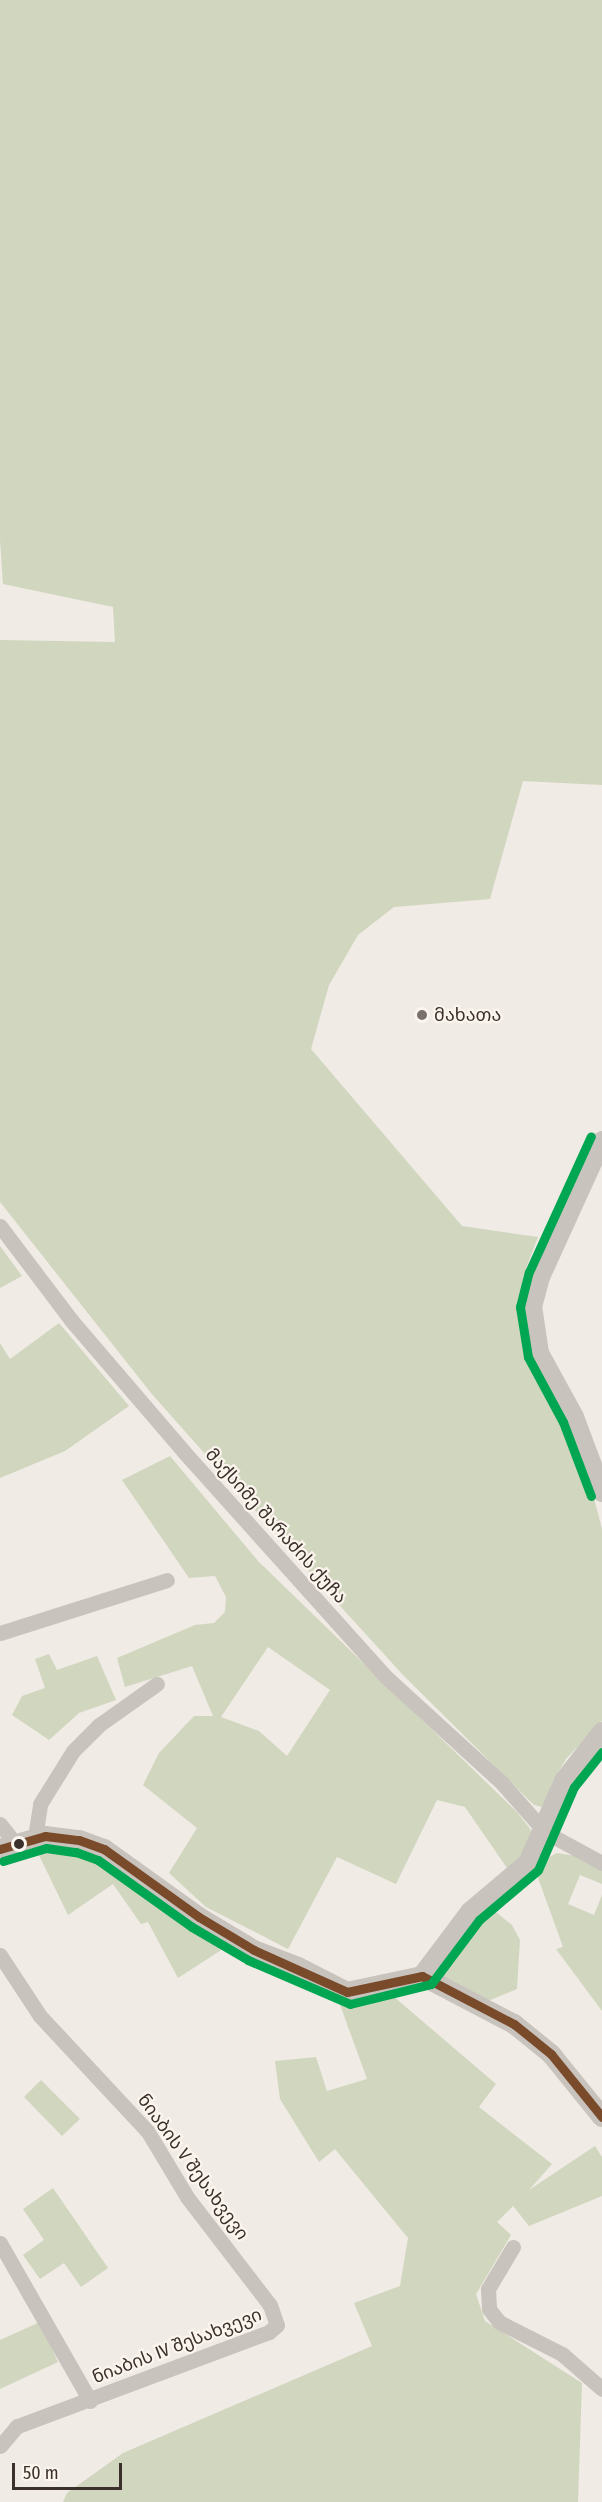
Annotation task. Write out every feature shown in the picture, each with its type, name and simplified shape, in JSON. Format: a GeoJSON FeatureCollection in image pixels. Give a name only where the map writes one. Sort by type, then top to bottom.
{"type":"FeatureCollection","features":[{"type":"Feature","properties":{"kind":"street"},"geometry":{"type":"LineString","coordinates":[[602,1141],[540,1277],[532,1306],[539,1353],[574,1417],[602,1492]]}},
{"type":"Feature","properties":{"kind":"street","name":"მაქსიმე შარაძის ქუჩა"},"geometry":{"type":"LineString","coordinates":[[0,1226],[71,1320],[153,1416],[378,1668],[502,1783],[545,1832]]}},
{"type":"Feature","properties":{"kind":"street"},"geometry":{"type":"LineString","coordinates":[[0,1633],[167,1580]]}},
{"type":"Feature","properties":{"kind":"street"},"geometry":{"type":"LineString","coordinates":[[36,1837],[40,1804],[74,1751],[99,1725],[157,1684]]}},
{"type":"Feature","properties":{"kind":"street"},"geometry":{"type":"LineString","coordinates":[[422,1976],[470,1912],[528,1863],[545,1832],[564,1781],[602,1732]]}},
{"type":"Feature","properties":{"kind":"street"},"geometry":{"type":"LineString","coordinates":[[0,1824],[7,1846],[36,1837],[79,1840],[104,1849],[208,1923],[254,1950],[298,1966],[335,1988],[347,1992],[422,1976],[514,2024],[551,2054],[602,2117]]}},
{"type":"Feature","properties":{"kind":"street"},"geometry":{"type":"LineString","coordinates":[[545,1832],[602,1863]]}},
{"type":"Feature","properties":{"kind":"street","name":"ნიაბის V შესახვევი"},"geometry":{"type":"LineString","coordinates":[[0,1954],[40,2016],[148,2132],[187,2197],[270,2305],[277,2325]]}},
{"type":"Feature","properties":{"kind":"street","name":"ნიაბის IV შესახვევი"},"geometry":{"type":"LineString","coordinates":[[0,2243],[90,2401],[269,2332],[277,2325]]}},
{"type":"Feature","properties":{"kind":"street"},"geometry":{"type":"LineString","coordinates":[[513,2247],[488,2289],[489,2309],[499,2322],[562,2354],[602,2390]]}},
{"type":"Feature","properties":{"kind":"street"},"geometry":{"type":"LineString","coordinates":[[0,2446],[17,2426],[90,2401]]}},
{"type":"Feature","properties":{"kind":"green space"},"geometry":{"type":"Polygon","coordinates":[[[0,0],[602,0],[602,785],[523,781],[490,899],[394,907],[358,935],[329,985],[311,1049],[462,1226],[538,1237],[523,1276],[521,1303],[528,1353],[582,1452],[602,1529],[602,1721],[566,1759],[552,1783],[546,1808],[534,1805],[403,1675],[331,1596],[151,1393],[0,1202],[0,640],[115,642],[113,607],[3,584],[0,540],[0,0]]]}},
{"type":"Feature","properties":{"kind":"green space"},"geometry":{"type":"Polygon","coordinates":[[[0,1246],[22,1276],[0,1288],[0,1246]]]}},
{"type":"Feature","properties":{"kind":"green space"},"geometry":{"type":"Polygon","coordinates":[[[59,1323],[129,1406],[65,1451],[0,1478],[0,1343],[10,1359],[59,1323]]]}},
{"type":"Feature","properties":{"kind":"green space"},"geometry":{"type":"Polygon","coordinates":[[[170,1456],[258,1561],[517,1812],[531,1830],[524,1860],[507,1868],[465,1807],[437,1800],[396,1884],[337,1857],[288,1949],[206,1907],[169,1873],[197,1828],[143,1785],[159,1753],[194,1716],[213,1716],[192,1666],[125,1687],[117,1658],[195,1625],[214,1623],[225,1612],[226,1597],[215,1576],[189,1578],[122,1480],[170,1456]],[[268,1647],[221,1717],[259,1731],[287,1756],[330,1690],[268,1647]]]}},
{"type":"Feature","properties":{"kind":"green space"},"geometry":{"type":"Polygon","coordinates":[[[49,1654],[57,1670],[97,1656],[116,1700],[79,1713],[49,1740],[12,1715],[22,1696],[45,1688],[35,1659],[49,1654]]]}},
{"type":"Feature","properties":{"kind":"green space"},"geometry":{"type":"Polygon","coordinates":[[[55,1845],[109,1861],[229,1945],[178,1978],[148,1922],[141,1924],[113,1884],[68,1915],[35,1847],[55,1845]]]}},
{"type":"Feature","properties":{"kind":"green space"},"geometry":{"type":"Polygon","coordinates":[[[557,1853],[582,1857],[602,1869],[602,1884],[580,1875],[568,1904],[594,1915],[602,1895],[602,2011],[556,1949],[563,1947],[537,1875],[549,1857],[557,1853]]]}},
{"type":"Feature","properties":{"kind":"green space"},"geometry":{"type":"Polygon","coordinates":[[[491,1908],[512,1925],[520,1940],[517,1989],[483,2003],[436,1973],[476,1917],[491,1908]]]}},
{"type":"Feature","properties":{"kind":"green space"},"geometry":{"type":"Polygon","coordinates":[[[386,1990],[496,2084],[479,2107],[552,2164],[529,2190],[595,2146],[602,2157],[602,2196],[529,2226],[513,2206],[497,2222],[511,2235],[476,2294],[485,2321],[582,2383],[578,2502],[63,2502],[67,2493],[123,2453],[372,2346],[354,2303],[400,2286],[408,2238],[335,2149],[319,2162],[280,2099],[275,2061],[316,2057],[327,2091],[367,2079],[339,2002],[386,1990]]]}},
{"type":"Feature","properties":{"kind":"green space"},"geometry":{"type":"Polygon","coordinates":[[[41,2080],[80,2119],[62,2136],[24,2097],[41,2080]]]}},
{"type":"Feature","properties":{"kind":"green space"},"geometry":{"type":"Polygon","coordinates":[[[53,2188],[108,2268],[81,2287],[64,2263],[40,2279],[23,2255],[44,2240],[23,2209],[53,2188]]]}},
{"type":"Feature","properties":{"kind":"green space"},"geometry":{"type":"Polygon","coordinates":[[[40,2322],[58,2362],[0,2389],[0,2340],[40,2322]]]}},
{"type":"Feature","properties":{"kind":"transit line"},"geometry":{"type":"LineString","coordinates":[[591,1136],[529,1272],[520,1307],[528,1357],[563,1422],[591,1496]]}},
{"type":"Feature","properties":{"kind":"transit line"},"geometry":{"type":"LineString","coordinates":[[3,1861],[46,1848],[76,1852],[98,1860],[192,1927],[248,1960],[350,2004],[431,1984],[479,1920],[538,1870],[574,1787],[602,1752]]}},
{"type":"Feature","properties":{"kind":"transit line"},"geometry":{"type":"LineString","coordinates":[[0,1849],[45,1836],[79,1840],[104,1849],[199,1917],[254,1950],[347,1992],[422,1976],[514,2024],[551,2054],[602,2117]]}},
{"type":"Feature","properties":{"kind":"place","name":"მახათა"},"geometry":{"type":"Point","coordinates":[422,1015]}}]}
